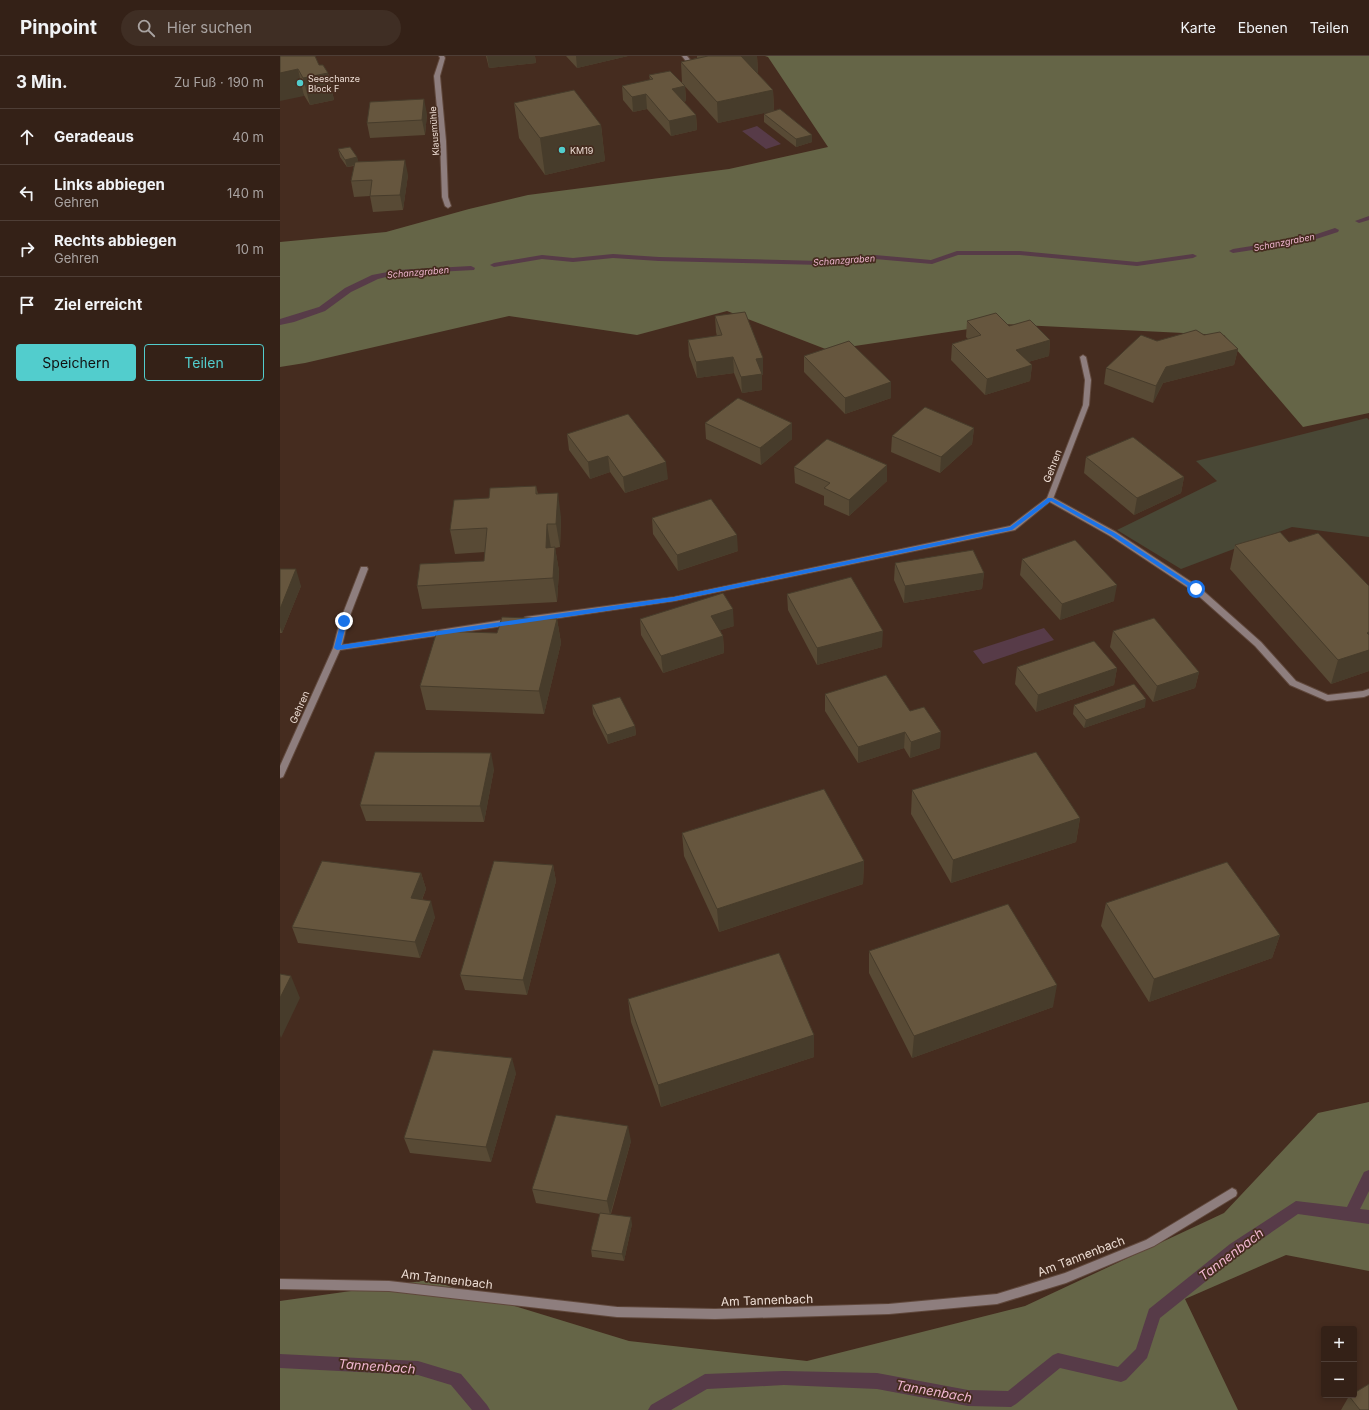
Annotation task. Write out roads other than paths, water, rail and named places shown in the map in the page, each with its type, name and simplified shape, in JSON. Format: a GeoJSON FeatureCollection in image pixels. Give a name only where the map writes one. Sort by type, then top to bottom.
{"type":"FeatureCollection","features":[{"type":"Feature","properties":{"kind":"street","name":"Klausmühle"},"geometry":{"type":"LineString","coordinates":[[441,56],[443,58],[437,76],[444,141],[445,197],[448,206]]}},
{"type":"Feature","properties":{"kind":"street"},"geometry":{"type":"LineString","coordinates":[[684,56],[697,71]]}},
{"type":"Feature","properties":{"kind":"street","name":"Gehren"},"geometry":{"type":"LineString","coordinates":[[337,648],[674,599],[1012,528],[1050,499],[1086,405],[1088,380],[1083,357]]}},
{"type":"Feature","properties":{"kind":"street"},"geometry":{"type":"LineString","coordinates":[[1050,499],[1113,534],[1196,589],[1258,644],[1293,683],[1327,698],[1364,694],[1369,692]]}},
{"type":"Feature","properties":{"kind":"street","name":"Gehren"},"geometry":{"type":"LineString","coordinates":[[280,775],[337,648],[344,621],[364,570]]}},
{"type":"Feature","properties":{"kind":"street","name":"Am Tannenbach"},"geometry":{"type":"LineString","coordinates":[[280,1284],[389,1286],[617,1312],[716,1314],[889,1309],[997,1299],[1066,1278],[1150,1243],[1232,1193]]}},
{"type":"Feature","properties":{"kind":"waterway","name":"Schanzgraben"},"geometry":{"type":"LineString","coordinates":[[1359,221],[1369,218]]}},
{"type":"Feature","properties":{"kind":"waterway","name":"Schanzgraben"},"geometry":{"type":"LineString","coordinates":[[1233,251],[1310,239],[1335,230]]}},
{"type":"Feature","properties":{"kind":"waterway","name":"Schanzgraben"},"geometry":{"type":"LineString","coordinates":[[494,265],[542,257],[573,260],[613,256],[659,259],[822,263],[875,257],[932,262],[957,253],[1020,253],[1137,264],[1193,256]]}},
{"type":"Feature","properties":{"kind":"waterway","name":"Schanzgraben"},"geometry":{"type":"LineString","coordinates":[[280,322],[291,320],[322,309],[348,290],[375,277],[398,272],[471,268]]}},
{"type":"Feature","properties":{"kind":"waterway"},"geometry":{"type":"LineString","coordinates":[[1351,1214],[1369,1176]]}},
{"type":"Feature","properties":{"kind":"waterway","name":"Tannenbach"},"geometry":{"type":"LineString","coordinates":[[656,1410],[705,1382],[784,1378],[877,1381],[968,1398],[1011,1399],[1058,1360],[1121,1375],[1142,1353],[1154,1314],[1235,1249],[1296,1207],[1369,1217]]}},
{"type":"Feature","properties":{"kind":"waterway","name":"Tannenbach"},"geometry":{"type":"LineString","coordinates":[[280,1361],[418,1368],[456,1379],[482,1410]]}},
{"type":"Feature","properties":{"kind":"place","name":"Seeschanze Block F"},"geometry":{"type":"Point","coordinates":[300,83]}},
{"type":"Feature","properties":{"kind":"place","name":"KM19"},"geometry":{"type":"Point","coordinates":[562,150]}}]}
